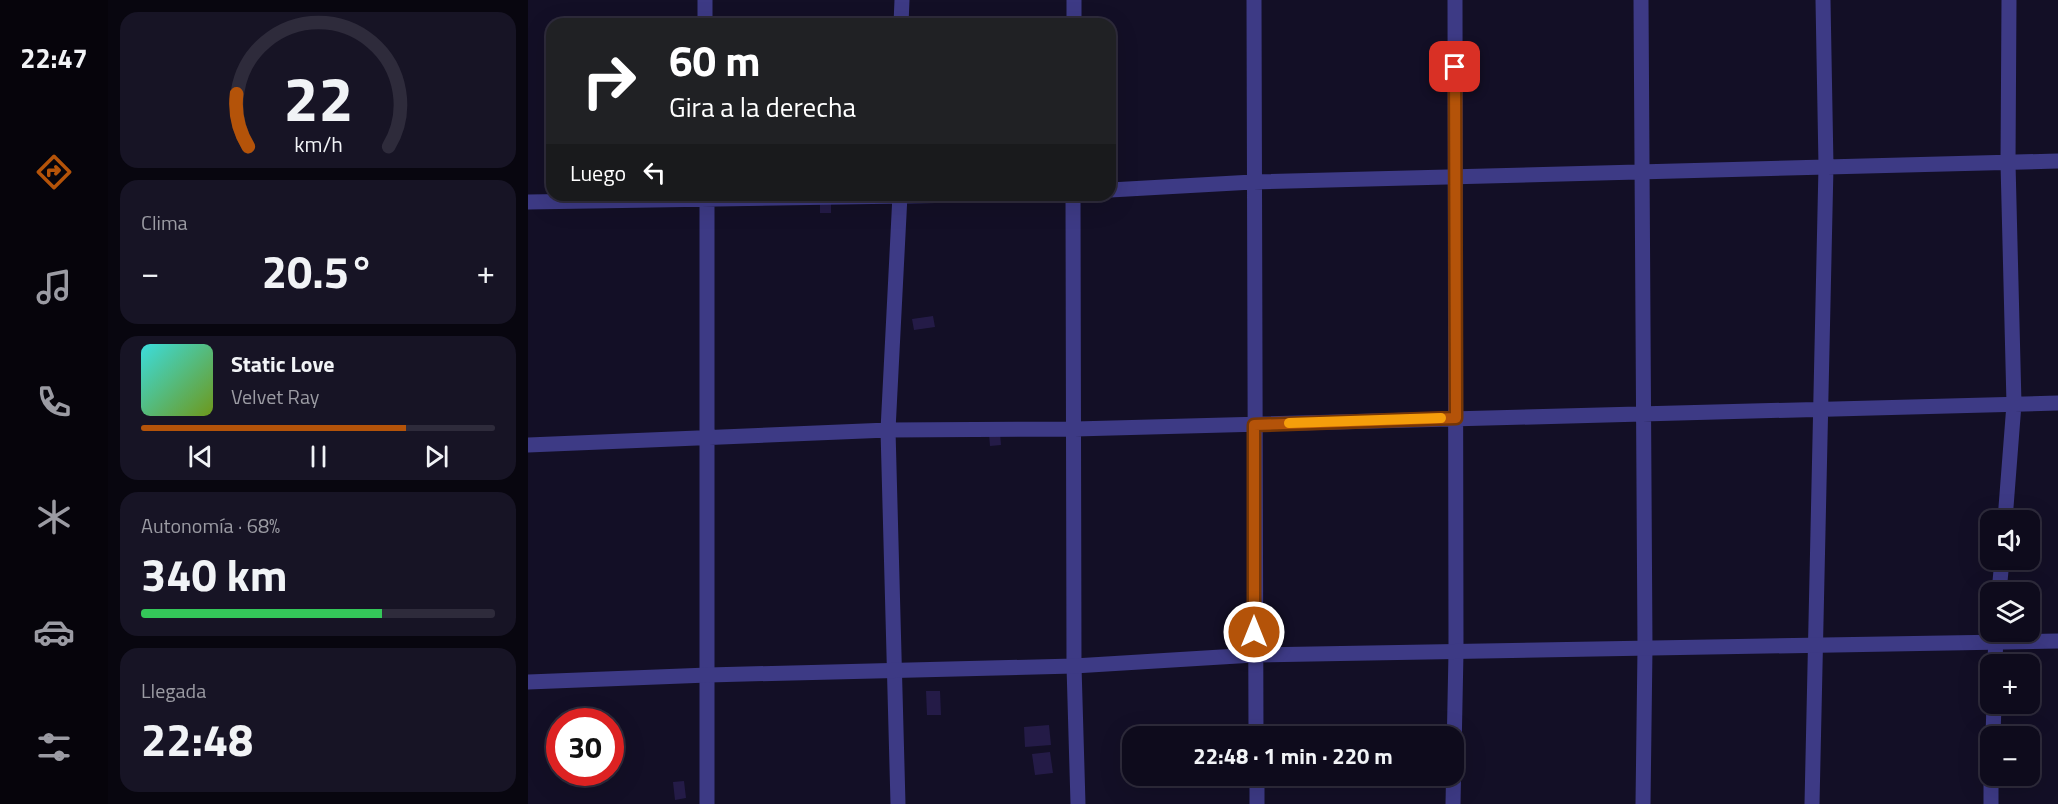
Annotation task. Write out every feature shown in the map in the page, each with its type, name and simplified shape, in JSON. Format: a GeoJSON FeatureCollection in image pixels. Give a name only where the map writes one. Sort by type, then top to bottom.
{"type":"FeatureCollection","features":[{"type":"Feature","properties":{"kind":"street"},"geometry":{"type":"LineString","coordinates":[[705,0],[705,18]]}},
{"type":"Feature","properties":{"kind":"street"},"geometry":{"type":"LineString","coordinates":[[902,0],[902,18]]}},
{"type":"Feature","properties":{"kind":"street"},"geometry":{"type":"LineString","coordinates":[[1074,0],[1074,18]]}},
{"type":"Feature","properties":{"kind":"street"},"geometry":{"type":"LineString","coordinates":[[1254,0],[1256,726]]}},
{"type":"Feature","properties":{"kind":"street"},"geometry":{"type":"LineString","coordinates":[[1453,804],[1456,652],[1455,0]]}},
{"type":"Feature","properties":{"kind":"street"},"geometry":{"type":"LineString","coordinates":[[1641,0],[1645,648],[1643,804]]}},
{"type":"Feature","properties":{"kind":"street"},"geometry":{"type":"LineString","coordinates":[[1812,804],[1826,166],[1823,0]]}},
{"type":"Feature","properties":{"kind":"street"},"geometry":{"type":"LineString","coordinates":[[2006,510],[2014,404],[2008,163],[2009,0]]}},
{"type":"Feature","properties":{"kind":"street"},"geometry":{"type":"LineString","coordinates":[[1116,190],[1253,182],[2058,161]]}},
{"type":"Feature","properties":{"kind":"street"},"geometry":{"type":"LineString","coordinates":[[528,202],[564,201]]}},
{"type":"Feature","properties":{"kind":"street"},"geometry":{"type":"LineString","coordinates":[[707,201],[707,804]]}},
{"type":"Feature","properties":{"kind":"street"},"geometry":{"type":"LineString","coordinates":[[898,804],[888,430],[900,201]]}},
{"type":"Feature","properties":{"kind":"street"},"geometry":{"type":"LineString","coordinates":[[1073,201],[1074,666],[1078,804]]}},
{"type":"Feature","properties":{"kind":"street"},"geometry":{"type":"LineString","coordinates":[[528,445],[888,430],[1254,425],[2058,403]]}},
{"type":"Feature","properties":{"kind":"street"},"geometry":{"type":"LineString","coordinates":[[528,682],[1074,666],[1254,655],[1816,645],[1980,638]]}},
{"type":"Feature","properties":{"kind":"street"},"geometry":{"type":"LineString","coordinates":[[2040,640],[2058,641]]}},
{"type":"Feature","properties":{"kind":"street"},"geometry":{"type":"LineString","coordinates":[[1257,786],[1257,804]]}},
{"type":"Feature","properties":{"kind":"street"},"geometry":{"type":"LineString","coordinates":[[1991,786],[1991,804]]}},
{"type":"Feature","properties":{"kind":"building"},"geometry":{"type":"Polygon","coordinates":[[[820,203],[831,203],[831,213],[820,213],[820,203]]]}},
{"type":"Feature","properties":{"kind":"building"},"geometry":{"type":"Polygon","coordinates":[[[933,316],[935,327],[914,330],[912,319],[933,316]]]}},
{"type":"Feature","properties":{"kind":"building"},"geometry":{"type":"Polygon","coordinates":[[[1000,433],[1001,445],[990,446],[989,434],[1000,433]]]}},
{"type":"Feature","properties":{"kind":"building"},"geometry":{"type":"Polygon","coordinates":[[[926,691],[940,691],[941,715],[927,715],[926,691]]]}},
{"type":"Feature","properties":{"kind":"building"},"geometry":{"type":"Polygon","coordinates":[[[1049,725],[1051,745],[1025,747],[1024,727],[1049,725]]]}},
{"type":"Feature","properties":{"kind":"building"},"geometry":{"type":"Polygon","coordinates":[[[1050,752],[1053,773],[1035,775],[1032,754],[1050,752]]]}},
{"type":"Feature","properties":{"kind":"building"},"geometry":{"type":"Polygon","coordinates":[[[684,781],[686,798],[675,800],[673,782],[684,781]]]}},
{"type":"Feature","properties":{"kind":"slow traffic"},"geometry":{"type":"LineString","coordinates":[[1289,423],[1441,418]]}},
{"type":"Feature","properties":{"kind":"route"},"geometry":{"type":"LineString","coordinates":[[1254,632],[1254,425],[1456,418],[1455,67]]}}]}
